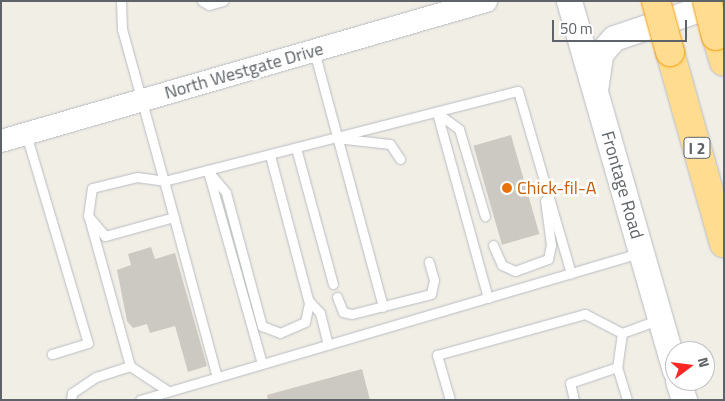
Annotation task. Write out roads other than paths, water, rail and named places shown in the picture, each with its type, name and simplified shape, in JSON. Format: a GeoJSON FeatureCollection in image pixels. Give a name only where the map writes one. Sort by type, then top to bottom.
{"type":"FeatureCollection","features":[{"type":"Feature","properties":{"kind":"highway","name":"I 2"},"geometry":{"type":"LineString","coordinates":[[656,1],[724,244]]}},
{"type":"Feature","properties":{"kind":"highway"},"geometry":{"type":"LineString","coordinates":[[707,1],[724,62]]}},
{"type":"Feature","properties":{"kind":"main road","name":"Frontage Road"},"geometry":{"type":"LineString","coordinates":[[569,1],[666,341]]}},
{"type":"Feature","properties":{"kind":"main road"},"geometry":{"type":"LineString","coordinates":[[597,96],[595,76],[600,54],[614,38],[724,1]]}},
{"type":"Feature","properties":{"kind":"street","name":"North Westgate Drive"},"geometry":{"type":"LineString","coordinates":[[1,141],[486,1]]}},
{"type":"Feature","properties":{"kind":"lane"},"geometry":{"type":"LineString","coordinates":[[121,1],[122,29],[217,377]]}},
{"type":"Feature","properties":{"kind":"lane"},"geometry":{"type":"LineString","coordinates":[[202,1],[209,5],[223,1]]}},
{"type":"Feature","properties":{"kind":"lane"},"geometry":{"type":"LineString","coordinates":[[314,51],[383,307]]}},
{"type":"Feature","properties":{"kind":"lane"},"geometry":{"type":"LineString","coordinates":[[168,392],[130,366],[88,216],[92,188],[138,177],[164,180],[437,113],[518,90],[571,273]]}},
{"type":"Feature","properties":{"kind":"lane"},"geometry":{"type":"LineString","coordinates":[[437,113],[459,129],[485,216]]}},
{"type":"Feature","properties":{"kind":"lane"},"geometry":{"type":"LineString","coordinates":[[437,113],[488,298]]}},
{"type":"Feature","properties":{"kind":"lane"},"geometry":{"type":"LineString","coordinates":[[26,134],[88,343],[52,354]]}},
{"type":"Feature","properties":{"kind":"lane"},"geometry":{"type":"LineString","coordinates":[[338,138],[390,144],[400,159]]}},
{"type":"Feature","properties":{"kind":"lane"},"geometry":{"type":"LineString","coordinates":[[296,148],[333,284]]}},
{"type":"Feature","properties":{"kind":"lane"},"geometry":{"type":"LineString","coordinates":[[207,170],[226,193],[262,326],[280,333],[305,322],[309,302],[270,155]]}},
{"type":"Feature","properties":{"kind":"lane"},"geometry":{"type":"LineString","coordinates":[[207,170],[262,364]]}},
{"type":"Feature","properties":{"kind":"lane"},"geometry":{"type":"LineString","coordinates":[[493,245],[502,265],[515,271],[548,260],[551,245],[542,175]]}},
{"type":"Feature","properties":{"kind":"lane"},"geometry":{"type":"LineString","coordinates":[[88,216],[105,236],[174,217]]}},
{"type":"Feature","properties":{"kind":"lane"},"geometry":{"type":"LineString","coordinates":[[140,400],[641,252]]}},
{"type":"Feature","properties":{"kind":"lane"},"geometry":{"type":"LineString","coordinates":[[336,296],[342,312],[352,314],[431,294],[434,280],[429,262]]}},
{"type":"Feature","properties":{"kind":"lane"},"geometry":{"type":"LineString","coordinates":[[309,302],[320,313],[328,344]]}},
{"type":"Feature","properties":{"kind":"lane"},"geometry":{"type":"LineString","coordinates":[[450,400],[437,355],[585,314],[622,333],[660,319]]}},
{"type":"Feature","properties":{"kind":"lane"},"geometry":{"type":"LineString","coordinates":[[622,333],[617,367],[627,400]]}},
{"type":"Feature","properties":{"kind":"lane"},"geometry":{"type":"LineString","coordinates":[[70,400],[72,392],[96,377],[130,366]]}},
{"type":"Feature","properties":{"kind":"lane"},"geometry":{"type":"LineString","coordinates":[[574,400],[570,383],[617,367]]}},
{"type":"Feature","properties":{"kind":"place","name":"Chick-fil-A"},"geometry":{"type":"Point","coordinates":[507,188]}}]}
